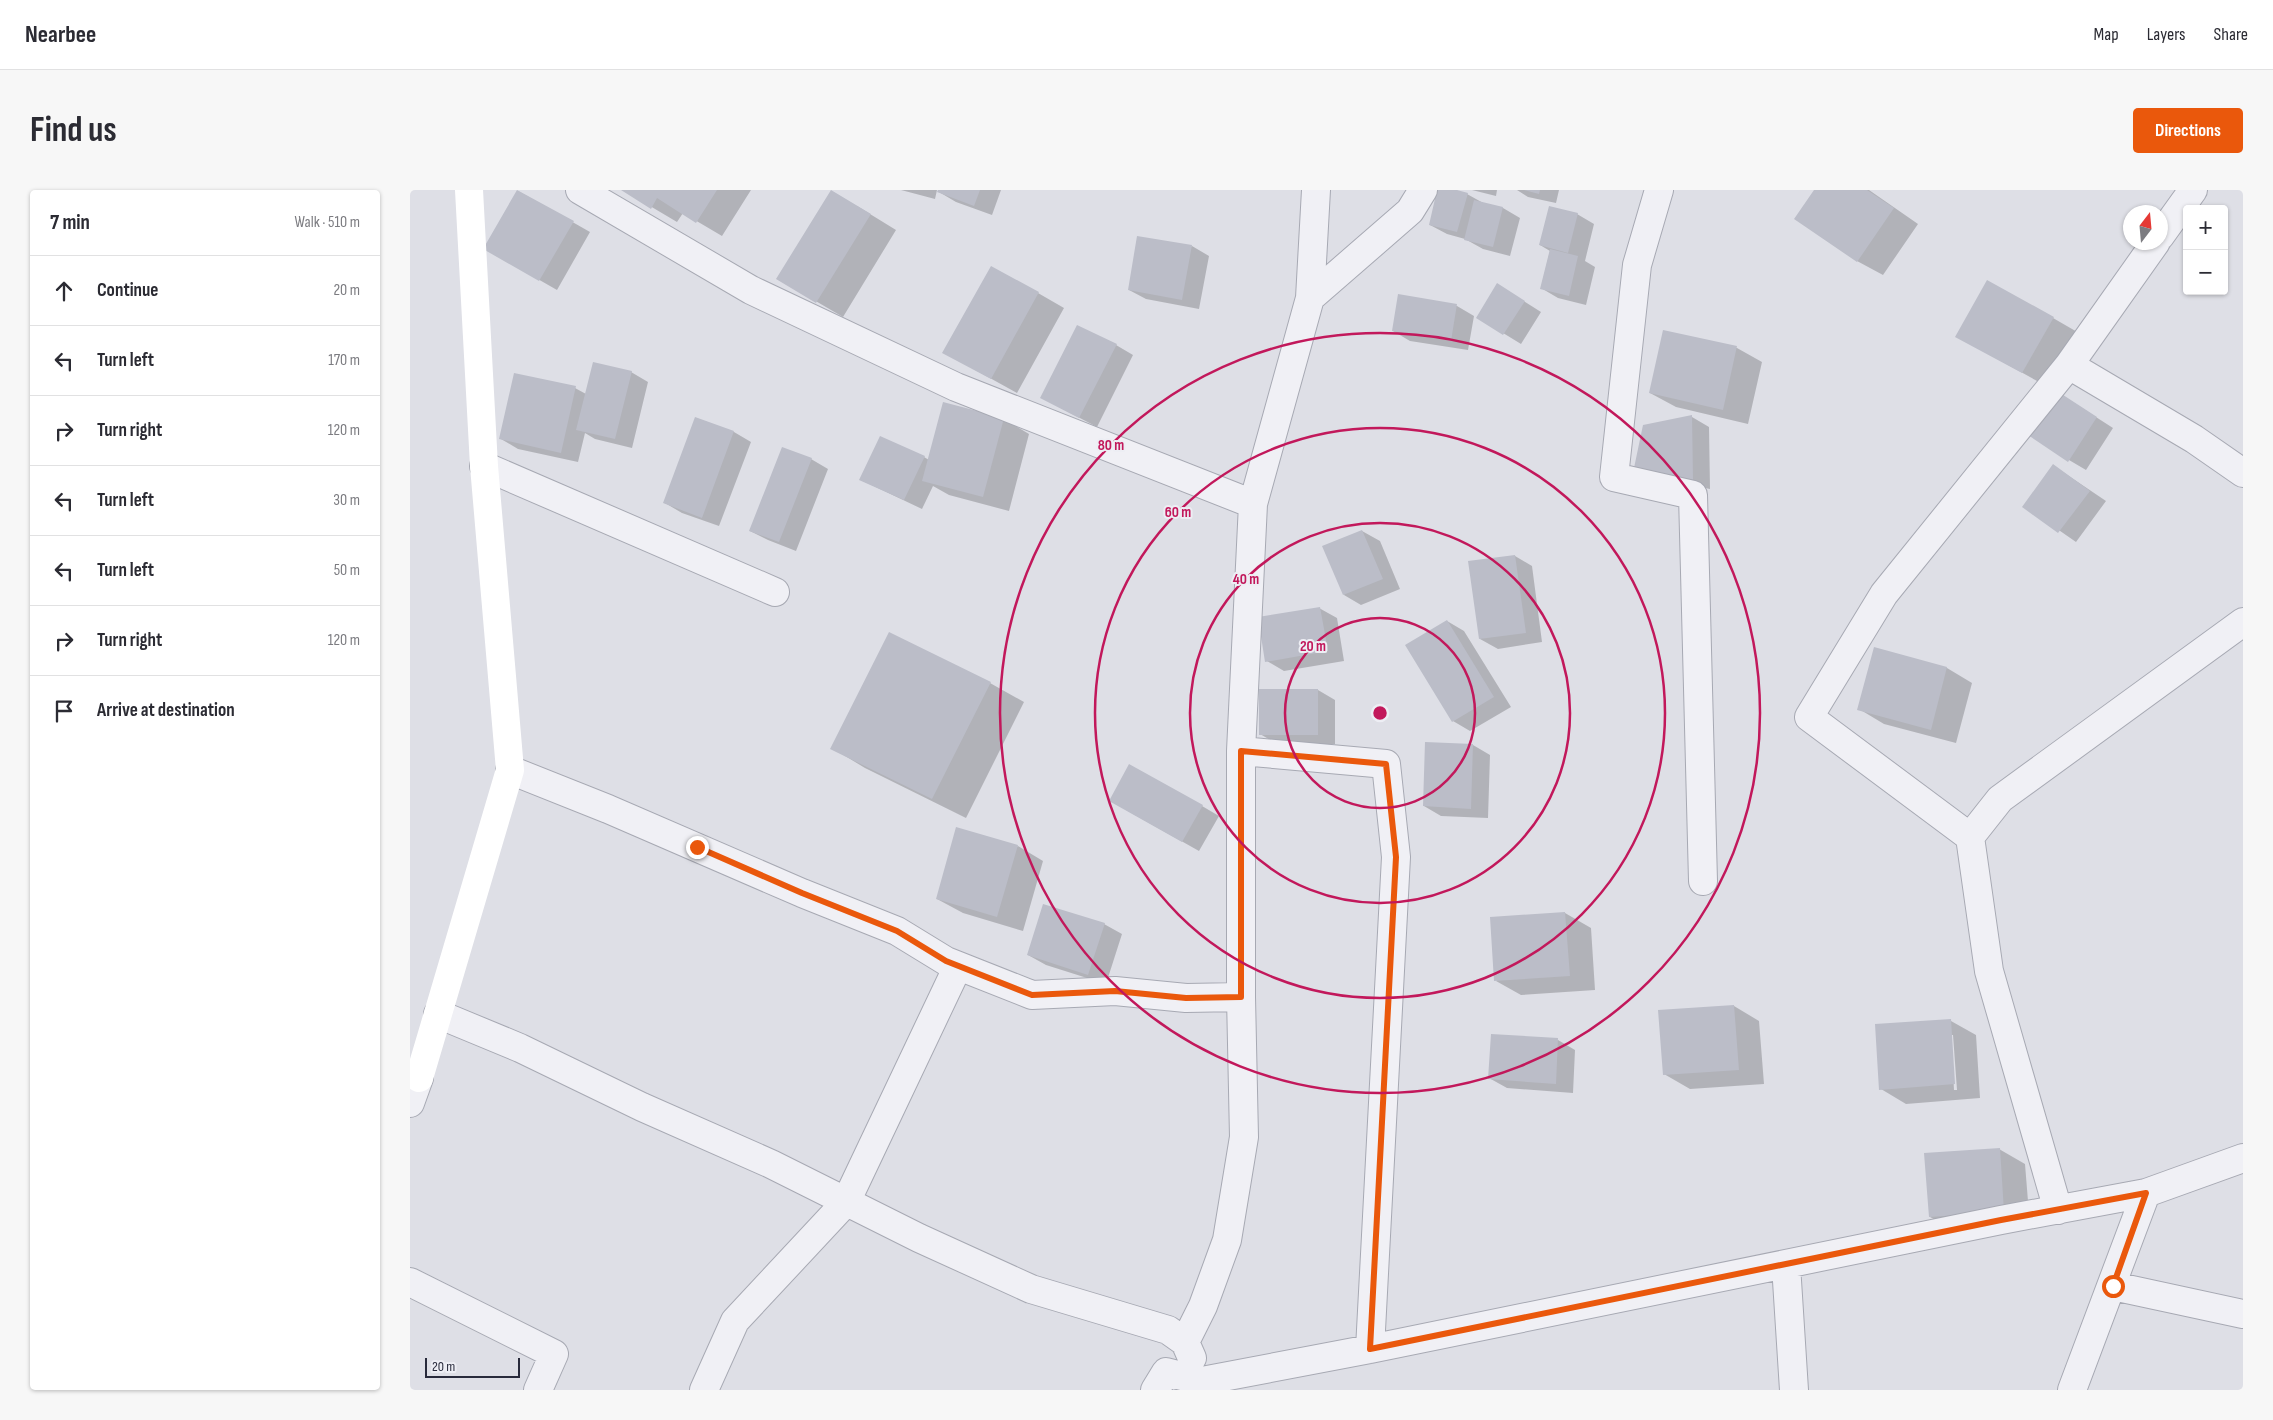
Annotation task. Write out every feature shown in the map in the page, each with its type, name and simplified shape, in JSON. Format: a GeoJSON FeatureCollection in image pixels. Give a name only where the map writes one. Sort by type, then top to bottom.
{"type":"FeatureCollection","features":[{"type":"Feature","properties":{"kind":"street"},"geometry":{"type":"LineString","coordinates":[[410,1103],[414,1076],[438,1014],[510,770],[484,466],[469,190]]}},
{"type":"Feature","properties":{"kind":"street"},"geometry":{"type":"LineString","coordinates":[[580,190],[751,290],[947,383],[1253,504]]}},
{"type":"Feature","properties":{"kind":"street"},"geometry":{"type":"LineString","coordinates":[[1185,1342],[1203,1306],[1227,1240],[1244,1137],[1241,997],[1241,751],[1253,504],[1310,298],[1316,190]]}},
{"type":"Feature","properties":{"kind":"street"},"geometry":{"type":"LineString","coordinates":[[1310,298],[1410,211],[1423,190]]}},
{"type":"Feature","properties":{"kind":"street"},"geometry":{"type":"LineString","coordinates":[[1660,190],[1638,265],[1614,477],[1693,496],[1704,881]]}},
{"type":"Feature","properties":{"kind":"street"},"geometry":{"type":"LineString","coordinates":[[2168,225],[2193,190]]}},
{"type":"Feature","properties":{"kind":"street"},"geometry":{"type":"LineString","coordinates":[[2058,1210],[1988,971],[1970,837],[1809,717],[1884,594],[2069,365],[2150,250]]}},
{"type":"Feature","properties":{"kind":"street"},"geometry":{"type":"LineString","coordinates":[[2069,365],[2194,439],[2243,473]]}},
{"type":"Feature","properties":{"kind":"street"},"geometry":{"type":"LineString","coordinates":[[484,466],[775,592]]}},
{"type":"Feature","properties":{"kind":"street"},"geometry":{"type":"LineString","coordinates":[[1970,837],[2000,799],[2243,622]]}},
{"type":"Feature","properties":{"kind":"street"},"geometry":{"type":"LineString","coordinates":[[1241,751],[1386,764],[1396,857],[1370,1349]]}},
{"type":"Feature","properties":{"kind":"street"},"geometry":{"type":"LineString","coordinates":[[510,770],[608,809],[802,893],[897,931],[946,961],[1032,995],[1115,991],[1186,998],[1241,997]]}},
{"type":"Feature","properties":{"kind":"street"},"geometry":{"type":"LineString","coordinates":[[704,1390],[735,1321],[846,1202],[958,966]]}},
{"type":"Feature","properties":{"kind":"street"},"geometry":{"type":"LineString","coordinates":[[438,1014],[520,1048],[642,1107],[771,1164],[919,1238],[1031,1289],[1168,1330],[1185,1342],[1202,1381]]}},
{"type":"Feature","properties":{"kind":"street"},"geometry":{"type":"LineString","coordinates":[[1155,1390],[1166,1372],[1202,1381],[1370,1349],[1786,1266],[2001,1220],[2146,1193],[2243,1158]]}},
{"type":"Feature","properties":{"kind":"street"},"geometry":{"type":"LineString","coordinates":[[2072,1390],[2113,1286],[2146,1193]]}},
{"type":"Feature","properties":{"kind":"street"},"geometry":{"type":"LineString","coordinates":[[1786,1266],[1794,1390]]}},
{"type":"Feature","properties":{"kind":"street"},"geometry":{"type":"LineString","coordinates":[[410,1282],[554,1354],[538,1390]]}},
{"type":"Feature","properties":{"kind":"street"},"geometry":{"type":"LineString","coordinates":[[2113,1286],[2243,1314]]}},
{"type":"Feature","properties":{"kind":"building"},"geometry":{"type":"Polygon","coordinates":[[[517,190],[574,221],[539,281],[483,249],[517,190]]]}},
{"type":"Feature","properties":{"kind":"building"},"geometry":{"type":"Polygon","coordinates":[[[621,190],[717,190],[696,223],[657,198],[651,209],[621,190]]]}},
{"type":"Feature","properties":{"kind":"building"},"geometry":{"type":"Polygon","coordinates":[[[831,190],[871,214],[816,303],[776,279],[831,190]]]}},
{"type":"Feature","properties":{"kind":"building"},"geometry":{"type":"Polygon","coordinates":[[[938,190],[980,190],[974,206],[937,192],[938,190]]]}},
{"type":"Feature","properties":{"kind":"building"},"geometry":{"type":"Polygon","coordinates":[[[1437,190],[1457,190],[1468,193],[1457,232],[1429,225],[1437,190]]]}},
{"type":"Feature","properties":{"kind":"building"},"geometry":{"type":"Polygon","coordinates":[[[1524,190],[1540,190],[1539,194],[1524,190]]]}},
{"type":"Feature","properties":{"kind":"building"},"geometry":{"type":"Polygon","coordinates":[[[1814,190],[1867,190],[1894,208],[1857,262],[1794,219],[1814,190]]]}},
{"type":"Feature","properties":{"kind":"building"},"geometry":{"type":"Polygon","coordinates":[[[1474,200],[1503,207],[1493,247],[1464,240],[1474,200]]]}},
{"type":"Feature","properties":{"kind":"building"},"geometry":{"type":"Polygon","coordinates":[[[1549,206],[1578,213],[1568,253],[1539,245],[1549,206]]]}},
{"type":"Feature","properties":{"kind":"building"},"geometry":{"type":"Polygon","coordinates":[[[1137,236],[1192,245],[1182,300],[1128,290],[1137,236]]]}},
{"type":"Feature","properties":{"kind":"building"},"geometry":{"type":"Polygon","coordinates":[[[1550,249],[1578,256],[1569,296],[1540,289],[1550,249]]]}},
{"type":"Feature","properties":{"kind":"building"},"geometry":{"type":"Polygon","coordinates":[[[991,266],[1039,292],[991,379],[942,353],[991,266]]]}},
{"type":"Feature","properties":{"kind":"building"},"geometry":{"type":"Polygon","coordinates":[[[1987,280],[2054,317],[2022,373],[1955,337],[1987,280]]]}},
{"type":"Feature","properties":{"kind":"building"},"geometry":{"type":"Polygon","coordinates":[[[1497,283],[1525,301],[1503,335],[1476,318],[1497,283]]]}},
{"type":"Feature","properties":{"kind":"building"},"geometry":{"type":"Polygon","coordinates":[[[1398,294],[1457,304],[1451,341],[1392,331],[1398,294]]]}},
{"type":"Feature","properties":{"kind":"building"},"geometry":{"type":"Polygon","coordinates":[[[1077,325],[1117,344],[1079,418],[1040,398],[1077,325]]]}},
{"type":"Feature","properties":{"kind":"building"},"geometry":{"type":"Polygon","coordinates":[[[1663,330],[1737,346],[1723,410],[1649,393],[1663,330]]]}},
{"type":"Feature","properties":{"kind":"building"},"geometry":{"type":"Polygon","coordinates":[[[593,362],[632,371],[615,439],[576,430],[593,362]]]}},
{"type":"Feature","properties":{"kind":"building"},"geometry":{"type":"Polygon","coordinates":[[[514,373],[576,386],[561,453],[499,439],[514,373]]]}},
{"type":"Feature","properties":{"kind":"building"},"geometry":{"type":"Polygon","coordinates":[[[2057,391],[2097,417],[2068,462],[2028,435],[2057,391]]]}},
{"type":"Feature","properties":{"kind":"building"},"geometry":{"type":"Polygon","coordinates":[[[943,402],[1004,418],[983,497],[922,481],[943,402]]]}},
{"type":"Feature","properties":{"kind":"building"},"geometry":{"type":"Polygon","coordinates":[[[1692,415],[1693,480],[1634,468],[1643,425],[1692,415]]]}},
{"type":"Feature","properties":{"kind":"building"},"geometry":{"type":"Polygon","coordinates":[[[695,417],[734,431],[702,518],[663,503],[695,417]]]}},
{"type":"Feature","properties":{"kind":"building"},"geometry":{"type":"Polygon","coordinates":[[[880,436],[925,456],[904,500],[859,480],[880,436]]]}},
{"type":"Feature","properties":{"kind":"building"},"geometry":{"type":"Polygon","coordinates":[[[782,447],[812,458],[779,542],[749,531],[782,447]]]}},
{"type":"Feature","properties":{"kind":"building"},"geometry":{"type":"Polygon","coordinates":[[[2053,464],[2090,491],[2058,533],[2022,507],[2053,464]]]}},
{"type":"Feature","properties":{"kind":"building"},"geometry":{"type":"Polygon","coordinates":[[[1362,530],[1383,579],[1343,595],[1322,546],[1362,530]]]}},
{"type":"Feature","properties":{"kind":"building"},"geometry":{"type":"Polygon","coordinates":[[[1515,555],[1526,633],[1479,639],[1468,561],[1515,555]]]}},
{"type":"Feature","properties":{"kind":"building"},"geometry":{"type":"Polygon","coordinates":[[[1320,607],[1328,651],[1265,662],[1258,617],[1320,607]]]}},
{"type":"Feature","properties":{"kind":"building"},"geometry":{"type":"Polygon","coordinates":[[[1447,620],[1494,697],[1452,722],[1405,645],[1447,620]]]}},
{"type":"Feature","properties":{"kind":"building"},"geometry":{"type":"Polygon","coordinates":[[[889,632],[991,682],[932,799],[830,749],[889,632]]]}},
{"type":"Feature","properties":{"kind":"building"},"geometry":{"type":"Polygon","coordinates":[[[1874,647],[1947,667],[1931,730],[1857,710],[1874,647]]]}},
{"type":"Feature","properties":{"kind":"building"},"geometry":{"type":"Polygon","coordinates":[[[1259,689],[1318,689],[1318,735],[1259,735],[1259,689]]]}},
{"type":"Feature","properties":{"kind":"building"},"geometry":{"type":"Polygon","coordinates":[[[1425,742],[1473,744],[1471,809],[1423,806],[1425,742]]]}},
{"type":"Feature","properties":{"kind":"building"},"geometry":{"type":"Polygon","coordinates":[[[1129,764],[1203,805],[1182,842],[1109,801],[1129,764]]]}},
{"type":"Feature","properties":{"kind":"building"},"geometry":{"type":"Polygon","coordinates":[[[956,827],[1018,845],[997,917],[936,899],[956,827]]]}},
{"type":"Feature","properties":{"kind":"building"},"geometry":{"type":"Polygon","coordinates":[[[1043,904],[1105,923],[1088,975],[1027,955],[1043,904]]]}},
{"type":"Feature","properties":{"kind":"building"},"geometry":{"type":"Polygon","coordinates":[[[1565,912],[1570,976],[1494,981],[1490,917],[1565,912]]]}},
{"type":"Feature","properties":{"kind":"building"},"geometry":{"type":"Polygon","coordinates":[[[1734,1005],[1739,1070],[1663,1075],[1658,1010],[1734,1005]]]}},
{"type":"Feature","properties":{"kind":"building"},"geometry":{"type":"Polygon","coordinates":[[[1951,1019],[1955,1084],[1879,1090],[1875,1024],[1951,1019]]]}},
{"type":"Feature","properties":{"kind":"building"},"geometry":{"type":"Polygon","coordinates":[[[1491,1034],[1558,1038],[1556,1084],[1488,1079],[1491,1034]]]}},
{"type":"Feature","properties":{"kind":"building"},"geometry":{"type":"Polygon","coordinates":[[[2000,1148],[2004,1212],[1929,1217],[1924,1153],[2000,1148]]]}},
{"type":"Feature","properties":{"kind":"route"},"geometry":{"type":"LineString","coordinates":[[697,847],[802,893],[897,931],[946,961],[1032,995],[1115,991],[1186,998],[1241,997],[1241,751],[1386,764],[1396,857],[1370,1349],[1786,1266],[2001,1220],[2146,1193],[2113,1286]]}}]}
